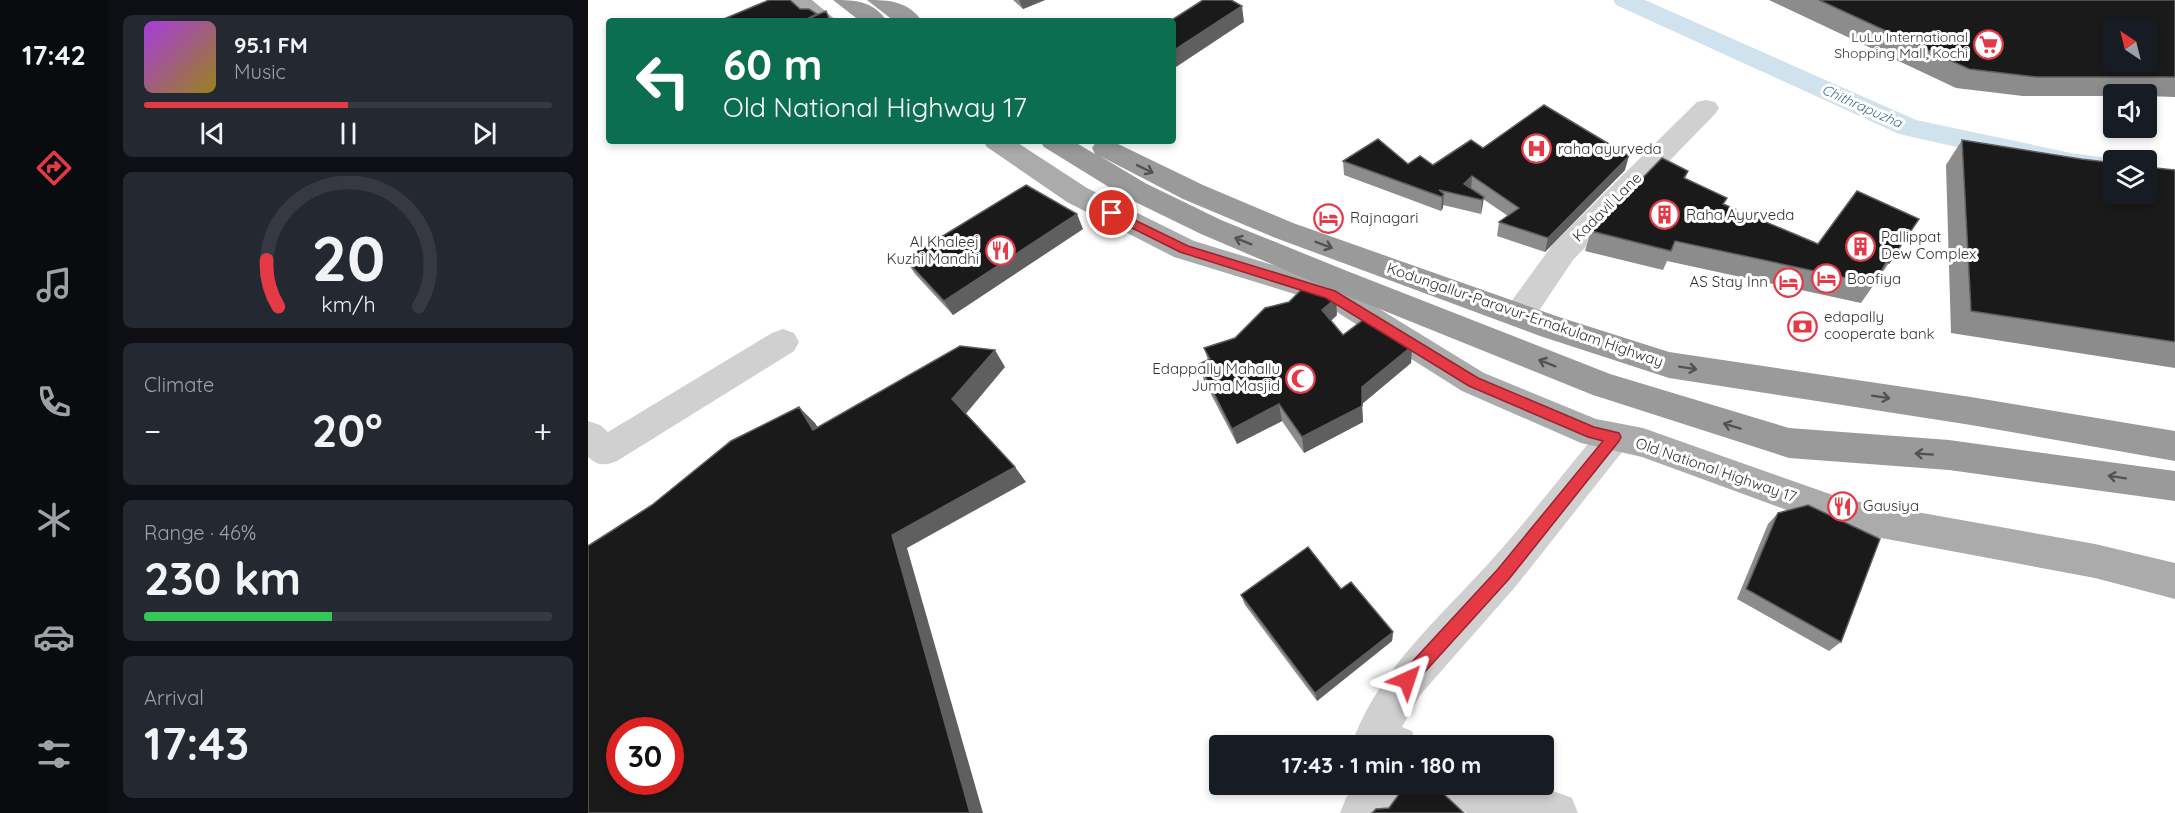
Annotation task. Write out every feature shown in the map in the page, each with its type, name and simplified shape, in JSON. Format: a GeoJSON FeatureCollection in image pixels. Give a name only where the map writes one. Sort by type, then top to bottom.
{"type":"FeatureCollection","features":[{"type":"Feature","properties":{"kind":"highway"},"geometry":{"type":"LineString","coordinates":[[845,0],[872,18]]}},
{"type":"Feature","properties":{"kind":"highway"},"geometry":{"type":"LineString","coordinates":[[879,0],[906,18]]}},
{"type":"Feature","properties":{"kind":"highway"},"geometry":{"type":"LineString","coordinates":[[1058,144],[1135,190],[1333,287],[1604,386],[1789,443],[1949,455],[2175,486]]}},
{"type":"Feature","properties":{"kind":"highway","name":"Kodungallur-Paravur-Ernakulam Highway"},"geometry":{"type":"LineString","coordinates":[[1098,144],[1193,192],[1282,230],[1551,327],[1670,365],[1971,411],[2175,446]]}},
{"type":"Feature","properties":{"kind":"main road"},"geometry":{"type":"LineString","coordinates":[[797,0],[821,18]]}},
{"type":"Feature","properties":{"kind":"main road","name":"Old National Highway 17"},"geometry":{"type":"LineString","coordinates":[[1000,144],[1077,195],[1184,249],[1333,287],[1473,382],[1593,433],[1643,443],[1844,515],[2095,561],[2175,581]]}},
{"type":"Feature","properties":{"kind":"street","name":"Kadavil Lane"},"geometry":{"type":"LineString","coordinates":[[1519,315],[1563,252],[1706,108]]}},
{"type":"Feature","properties":{"kind":"street"},"geometry":{"type":"LineString","coordinates":[[588,435],[605,451],[783,342]]}},
{"type":"Feature","properties":{"kind":"street"},"geometry":{"type":"LineString","coordinates":[[1375,735],[1407,680],[1503,574],[1614,437]]}},
{"type":"Feature","properties":{"kind":"street"},"geometry":{"type":"LineString","coordinates":[[1361,813],[1374,795]]}},
{"type":"Feature","properties":{"kind":"street"},"geometry":{"type":"LineString","coordinates":[[1477,795],[1485,800],[1557,813]]}},
{"type":"Feature","properties":{"kind":"building"},"geometry":{"type":"Polygon","coordinates":[[[769,0],[790,0],[800,9],[809,9],[817,14],[809,18],[726,18],[769,0]]]}},
{"type":"Feature","properties":{"kind":"building"},"geometry":{"type":"Polygon","coordinates":[[[1203,0],[1231,0],[1242,6],[1176,49],[1175,18],[1203,0]]]}},
{"type":"Feature","properties":{"kind":"building","name":"LuLu International Shopping Mall, Kochi"},"geometry":{"type":"Polygon","coordinates":[[[1819,0],[2175,0],[2175,77],[2037,77],[1969,69],[1819,0]]]}},
{"type":"Feature","properties":{"kind":"building"},"geometry":{"type":"Polygon","coordinates":[[[826,11],[829,18],[810,18],[826,11]]]}},
{"type":"Feature","properties":{"kind":"building"},"geometry":{"type":"Polygon","coordinates":[[[1544,105],[1629,156],[1548,238],[1499,222],[1519,208],[1472,176],[1464,184],[1484,197],[1482,200],[1439,190],[1444,194],[1442,197],[1343,161],[1378,139],[1408,164],[1420,156],[1433,165],[1471,140],[1483,148],[1544,105]]]}},
{"type":"Feature","properties":{"kind":"building"},"geometry":{"type":"Polygon","coordinates":[[[1962,140],[2103,162],[2103,204],[2157,204],[2157,168],[2175,170],[2175,342],[1971,311],[1962,140]]]}},
{"type":"Feature","properties":{"kind":"building"},"geometry":{"type":"Polygon","coordinates":[[[1662,158],[1688,171],[1684,178],[1727,198],[1723,204],[1818,244],[1857,191],[1919,219],[1889,263],[1886,262],[1875,284],[1675,241],[1671,251],[1591,231],[1662,158]]]}},
{"type":"Feature","properties":{"kind":"building","name":"Al Khaleej Kuzhi Mandhi"},"geometry":{"type":"Polygon","coordinates":[[[1026,185],[1077,214],[944,301],[905,259],[1026,185]]]}},
{"type":"Feature","properties":{"kind":"building","name":"Edappally Mahallu Juma Masjid"},"geometry":{"type":"Polygon","coordinates":[[[1303,288],[1336,298],[1322,310],[1343,335],[1367,317],[1412,346],[1362,387],[1362,406],[1302,437],[1279,404],[1232,429],[1199,364],[1210,359],[1204,348],[1235,338],[1265,308],[1289,302],[1303,288]]]}},
{"type":"Feature","properties":{"kind":"building"},"geometry":{"type":"Polygon","coordinates":[[[960,346],[995,350],[952,399],[1015,467],[892,535],[970,813],[588,813],[588,546],[652,505],[731,441],[799,407],[813,430],[960,346]]]}},
{"type":"Feature","properties":{"kind":"building"},"geometry":{"type":"Polygon","coordinates":[[[1808,505],[1880,539],[1841,642],[1746,589],[1778,513],[1808,505]]]}},
{"type":"Feature","properties":{"kind":"building"},"geometry":{"type":"Polygon","coordinates":[[[1308,547],[1341,589],[1351,582],[1393,632],[1315,693],[1241,595],[1308,547]]]}},
{"type":"Feature","properties":{"kind":"building"},"geometry":{"type":"Polygon","coordinates":[[[1399,795],[1445,795],[1464,813],[1372,813],[1376,809],[1389,808],[1399,795]]]}},
{"type":"Feature","properties":{"kind":"waterway","name":"Chithrapuzha"},"geometry":{"type":"LineString","coordinates":[[1625,0],[1909,128],[2071,163],[2103,167]]}},
{"type":"Feature","properties":{"kind":"place","name":"LuLu International Shopping Mall, Kochi"},"geometry":{"type":"Point","coordinates":[1989,45]}},
{"type":"Feature","properties":{"kind":"place","name":"raha ayurveda"},"geometry":{"type":"Point","coordinates":[1537,149]}},
{"type":"Feature","properties":{"kind":"place","name":"Raha Ayurveda"},"geometry":{"type":"Point","coordinates":[1665,215]}},
{"type":"Feature","properties":{"kind":"place","name":"Rajnagari"},"geometry":{"type":"Point","coordinates":[1329,218]}},
{"type":"Feature","properties":{"kind":"place","name":"Pallippat Dew Complex"},"geometry":{"type":"Point","coordinates":[1860,246]}},
{"type":"Feature","properties":{"kind":"place","name":"Al Khaleej Kuzhi Mandhi"},"geometry":{"type":"Point","coordinates":[1000,251]}},
{"type":"Feature","properties":{"kind":"place","name":"Boofiya"},"geometry":{"type":"Point","coordinates":[1826,279]}},
{"type":"Feature","properties":{"kind":"place","name":"AS Stay Inn"},"geometry":{"type":"Point","coordinates":[1789,282]}},
{"type":"Feature","properties":{"kind":"place","name":"edapally cooperate bank"},"geometry":{"type":"Point","coordinates":[1803,326]}},
{"type":"Feature","properties":{"kind":"place","name":"Edappally Mahallu Juma Masjid"},"geometry":{"type":"Point","coordinates":[1301,378]}},
{"type":"Feature","properties":{"kind":"place","name":"Gausiya"},"geometry":{"type":"Point","coordinates":[1842,506]}},
{"type":"Feature","properties":{"kind":"route"},"geometry":{"type":"LineString","coordinates":[[1112,213],[1184,249],[1330,294],[1473,382],[1593,433],[1614,437],[1503,574],[1407,680]]}}]}
